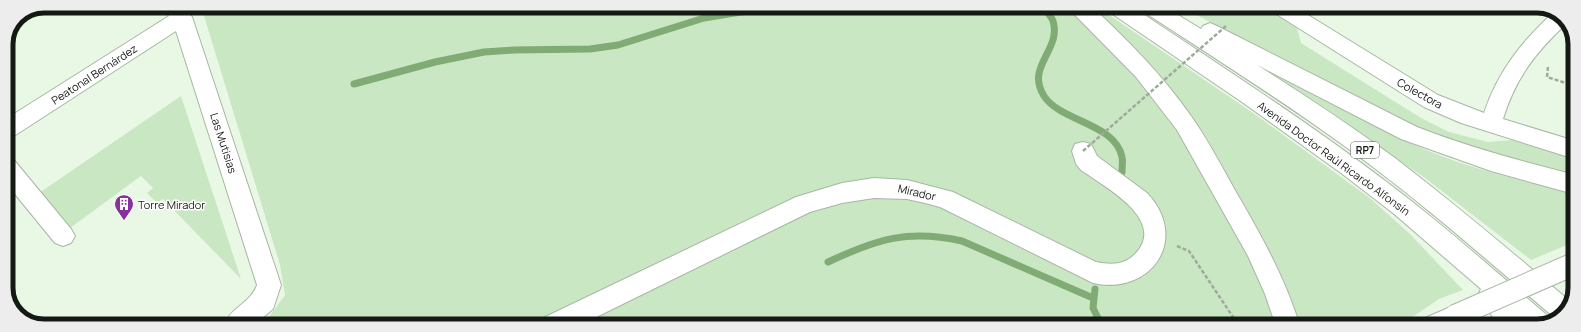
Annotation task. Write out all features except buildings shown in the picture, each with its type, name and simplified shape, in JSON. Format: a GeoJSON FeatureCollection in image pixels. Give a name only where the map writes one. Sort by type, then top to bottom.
{"type":"FeatureCollection","features":[{"type":"Feature","properties":{"kind":"main road","name":"Peatonal Bernárdez"},"geometry":{"type":"LineString","coordinates":[[13,125],[176,13]]}},
{"type":"Feature","properties":{"kind":"main road","name":"Las Mutisias"},"geometry":{"type":"LineString","coordinates":[[177,13],[269,285],[264,301],[243,319]]}},
{"type":"Feature","properties":{"kind":"main road"},"geometry":{"type":"LineString","coordinates":[[1085,13],[1135,61],[1178,114],[1197,144],[1269,273],[1282,304],[1286,319]]}},
{"type":"Feature","properties":{"kind":"main road","name":"Avenida Doctor Raúl Ricardo Alfonsín"},"geometry":{"type":"LineString","coordinates":[[1126,13],[1308,136],[1382,191],[1448,245],[1533,319]]}},
{"type":"Feature","properties":{"kind":"main road","name":"Avenida Doctor Raúl Ricardo Alfonsín"},"geometry":{"type":"LineString","coordinates":[[1162,13],[1298,103],[1386,165],[1468,230],[1560,308]]}},
{"type":"Feature","properties":{"kind":"main road"},"geometry":{"type":"LineString","coordinates":[[1177,13],[1409,133],[1484,160],[1568,182]]}},
{"type":"Feature","properties":{"kind":"main road","name":"Colectora"},"geometry":{"type":"LineString","coordinates":[[1290,13],[1420,94],[1450,109],[1491,124],[1568,148]]}},
{"type":"Feature","properties":{"kind":"main road"},"geometry":{"type":"LineString","coordinates":[[1491,124],[1500,96],[1515,66],[1539,37],[1557,20]]}},
{"type":"Feature","properties":{"kind":"main road","name":"Mirador"},"geometry":{"type":"LineString","coordinates":[[566,319],[797,207],[837,193],[866,188],[894,187],[945,199],[1092,272],[1108,275],[1120,274],[1138,266],[1150,254],[1156,237],[1155,227],[1145,206],[1135,197],[1088,164],[1084,157],[1083,151]]}},
{"type":"Feature","properties":{"kind":"main road"},"geometry":{"type":"LineString","coordinates":[[13,175],[63,236]]}},
{"type":"Feature","properties":{"kind":"main road"},"geometry":{"type":"LineString","coordinates":[[1448,245],[1509,319]]}},
{"type":"Feature","properties":{"kind":"main road"},"geometry":{"type":"LineString","coordinates":[[1450,319],[1568,267]]}},
{"type":"Feature","properties":{"kind":"path"},"geometry":{"type":"LineString","coordinates":[[1083,151],[1226,26]]}},
{"type":"Feature","properties":{"kind":"path"},"geometry":{"type":"LineString","coordinates":[[1548,67],[1547,77],[1568,84]]}},
{"type":"Feature","properties":{"kind":"path"},"geometry":{"type":"LineString","coordinates":[[1189,250],[1234,319]]}},
{"type":"Feature","properties":{"kind":"green space"},"geometry":{"type":"Polygon","coordinates":[[[203,13],[1072,13],[1132,64],[1151,84],[1246,239],[1278,319],[267,319],[285,295],[280,265],[203,13]]]}},
{"type":"Feature","properties":{"kind":"green space"},"geometry":{"type":"Polygon","coordinates":[[[1093,13],[1106,13],[1256,115],[1371,199],[1410,234],[1463,290],[1439,299],[1409,319],[1293,319],[1210,154],[1093,13]]]}},
{"type":"Feature","properties":{"kind":"green space"},"geometry":{"type":"Polygon","coordinates":[[[1193,13],[1273,13],[1297,28],[1301,43],[1421,118],[1449,132],[1488,142],[1512,140],[1568,157],[1568,176],[1460,148],[1349,97],[1193,13]]]}},
{"type":"Feature","properties":{"kind":"green space"},"geometry":{"type":"Polygon","coordinates":[[[1247,58],[1384,131],[1431,152],[1466,165],[1568,191],[1568,245],[1531,260],[1425,178],[1334,115],[1247,58]]]}},
{"type":"Feature","properties":{"kind":"green space"},"geometry":{"type":"Polygon","coordinates":[[[181,96],[241,279],[163,199],[157,203],[147,193],[153,188],[141,176],[70,228],[39,193],[181,96]]]}},
{"type":"Feature","properties":{"kind":"waterway"},"geometry":{"type":"LineString","coordinates":[[354,84],[435,62],[484,52],[590,49],[618,45],[704,18],[735,13]]}},
{"type":"Feature","properties":{"kind":"waterway"},"geometry":{"type":"LineString","coordinates":[[1048,13],[1053,21],[1054,31],[1053,41],[1041,67],[1039,76],[1039,85],[1044,96],[1052,105],[1062,112],[1099,130],[1109,137],[1117,146],[1122,157],[1122,172]]}},
{"type":"Feature","properties":{"kind":"waterway"},"geometry":{"type":"LineString","coordinates":[[828,262],[862,247],[893,238],[909,236],[943,238],[962,241],[1093,298]]}},
{"type":"Feature","properties":{"kind":"waterway"},"geometry":{"type":"LineString","coordinates":[[1095,289],[1093,308],[1098,319]]}},
{"type":"Feature","properties":{"kind":"place","name":"Torre Mirador"},"geometry":{"type":"Point","coordinates":[124,221]}}]}
